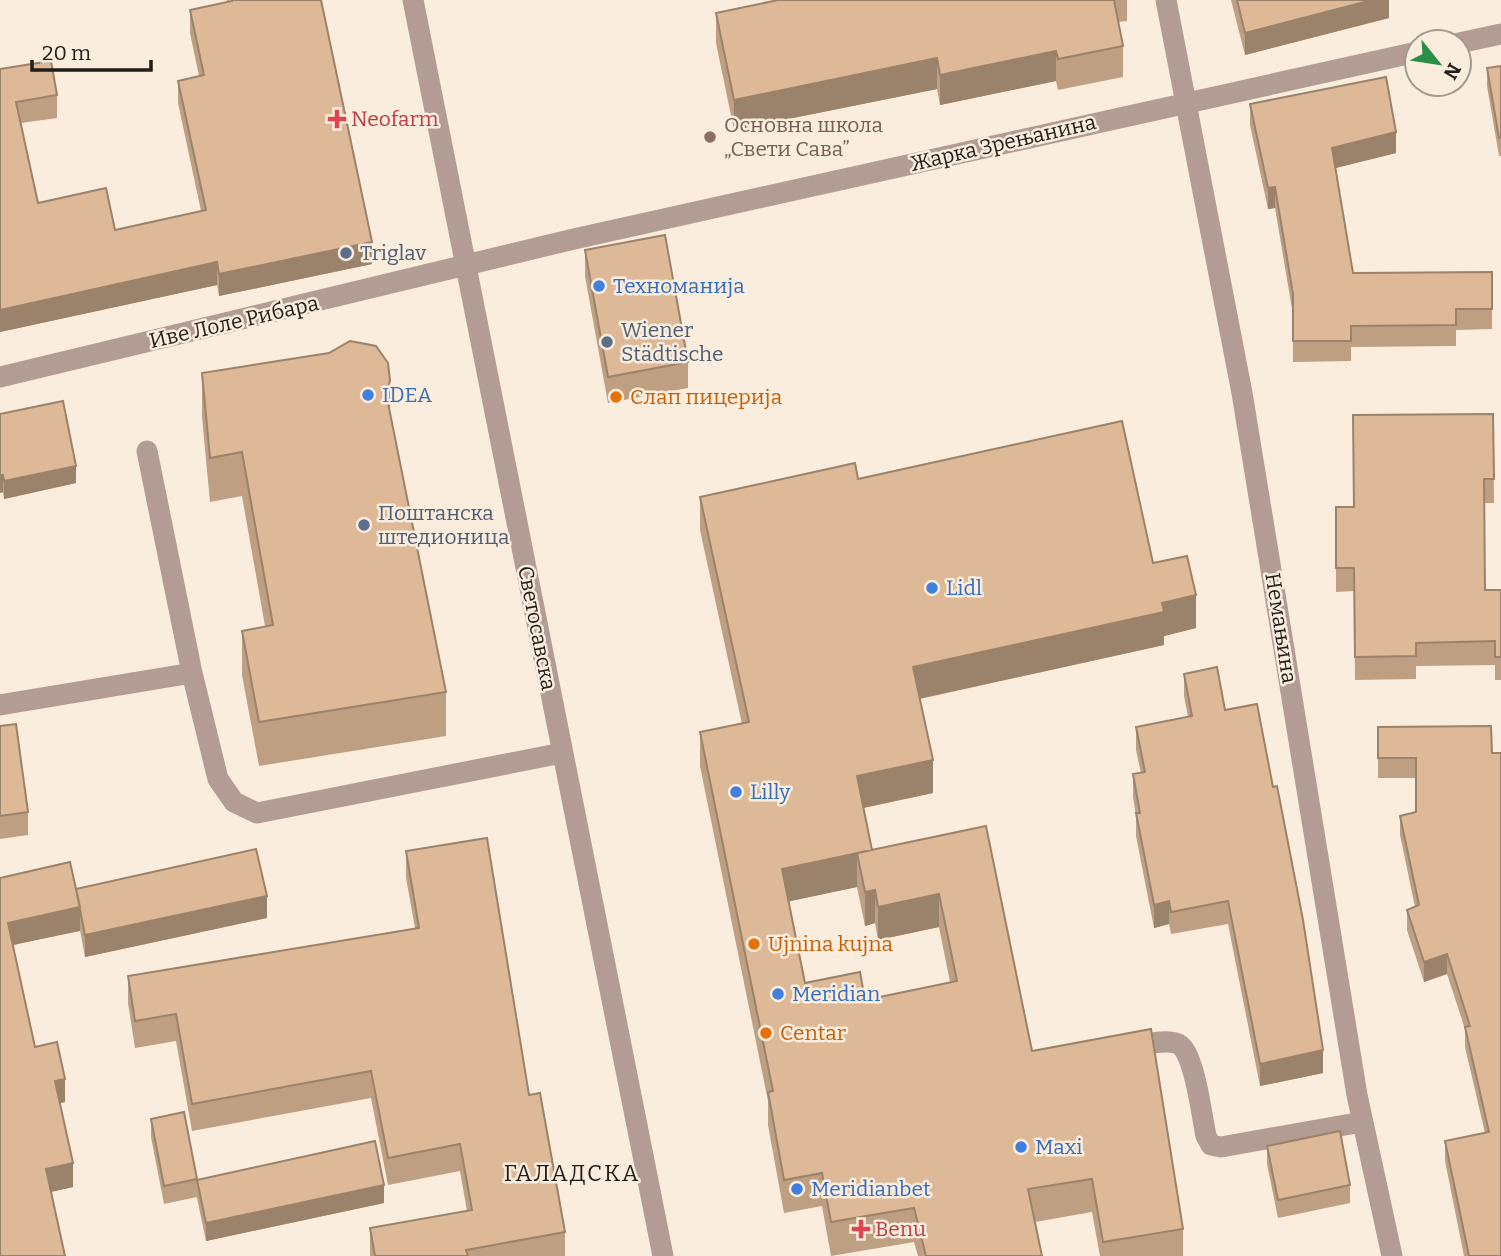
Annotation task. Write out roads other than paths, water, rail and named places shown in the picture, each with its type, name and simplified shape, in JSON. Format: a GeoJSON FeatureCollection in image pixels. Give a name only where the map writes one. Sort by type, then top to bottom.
{"type":"FeatureCollection","features":[{"type":"Feature","properties":{"kind":"street","name":"Светосавска"},"geometry":{"type":"LineString","coordinates":[[413,0],[663,1256]]}},
{"type":"Feature","properties":{"kind":"street","name":"Немањина"},"geometry":{"type":"LineString","coordinates":[[1166,0],[1242,393],[1362,1122],[1392,1256]]}},
{"type":"Feature","properties":{"kind":"street"},"geometry":{"type":"LineString","coordinates":[[1473,40],[1501,34]]}},
{"type":"Feature","properties":{"kind":"street","name":"Жарка Зрењанина"},"geometry":{"type":"LineString","coordinates":[[467,264],[1186,101],[1403,55]]}},
{"type":"Feature","properties":{"kind":"street","name":"Иве Лоле Рибара"},"geometry":{"type":"LineString","coordinates":[[0,377],[467,264]]}},
{"type":"Feature","properties":{"kind":"street"},"geometry":{"type":"LineString","coordinates":[[148,451],[192,673],[218,779],[234,802],[257,813],[562,753]]}},
{"type":"Feature","properties":{"kind":"street"},"geometry":{"type":"LineString","coordinates":[[0,705],[192,673]]}},
{"type":"Feature","properties":{"kind":"street"},"geometry":{"type":"LineString","coordinates":[[1101,1051],[1168,1042],[1178,1043],[1183,1047],[1191,1065],[1206,1136],[1211,1145],[1221,1147],[1362,1122]]}},
{"type":"Feature","properties":{"kind":"place","name":"Neofarm"},"geometry":{"type":"Point","coordinates":[337,119]}},
{"type":"Feature","properties":{"kind":"place","name":"Основна школа „Свети Сава”"},"geometry":{"type":"Point","coordinates":[710,137]}},
{"type":"Feature","properties":{"kind":"place","name":"Triglav"},"geometry":{"type":"Point","coordinates":[346,253]}},
{"type":"Feature","properties":{"kind":"place","name":"Техноманија"},"geometry":{"type":"Point","coordinates":[599,286]}},
{"type":"Feature","properties":{"kind":"place","name":"Wiener Städtische"},"geometry":{"type":"Point","coordinates":[607,342]}},
{"type":"Feature","properties":{"kind":"place","name":"IDEA"},"geometry":{"type":"Point","coordinates":[368,395]}},
{"type":"Feature","properties":{"kind":"place","name":"Слап пицерија"},"geometry":{"type":"Point","coordinates":[616,397]}},
{"type":"Feature","properties":{"kind":"place","name":"Поштанска штедионица"},"geometry":{"type":"Point","coordinates":[364,525]}},
{"type":"Feature","properties":{"kind":"place","name":"Lidl"},"geometry":{"type":"Point","coordinates":[932,588]}},
{"type":"Feature","properties":{"kind":"place","name":"Lilly"},"geometry":{"type":"Point","coordinates":[736,792]}},
{"type":"Feature","properties":{"kind":"place","name":"Ujnina kujna"},"geometry":{"type":"Point","coordinates":[754,944]}},
{"type":"Feature","properties":{"kind":"place","name":"Meridian"},"geometry":{"type":"Point","coordinates":[778,994]}},
{"type":"Feature","properties":{"kind":"place","name":"Centar"},"geometry":{"type":"Point","coordinates":[766,1033]}},
{"type":"Feature","properties":{"kind":"place","name":"Maxi"},"geometry":{"type":"Point","coordinates":[1021,1147]}},
{"type":"Feature","properties":{"kind":"place","name":"Meridianbet"},"geometry":{"type":"Point","coordinates":[797,1189]}},
{"type":"Feature","properties":{"kind":"place","name":"Benu"},"geometry":{"type":"Point","coordinates":[861,1229]}},
{"type":"Feature","properties":{"kind":"district","name":"ГАЛАДСКА"},"geometry":{"type":"Point","coordinates":[572,1173]}}]}
